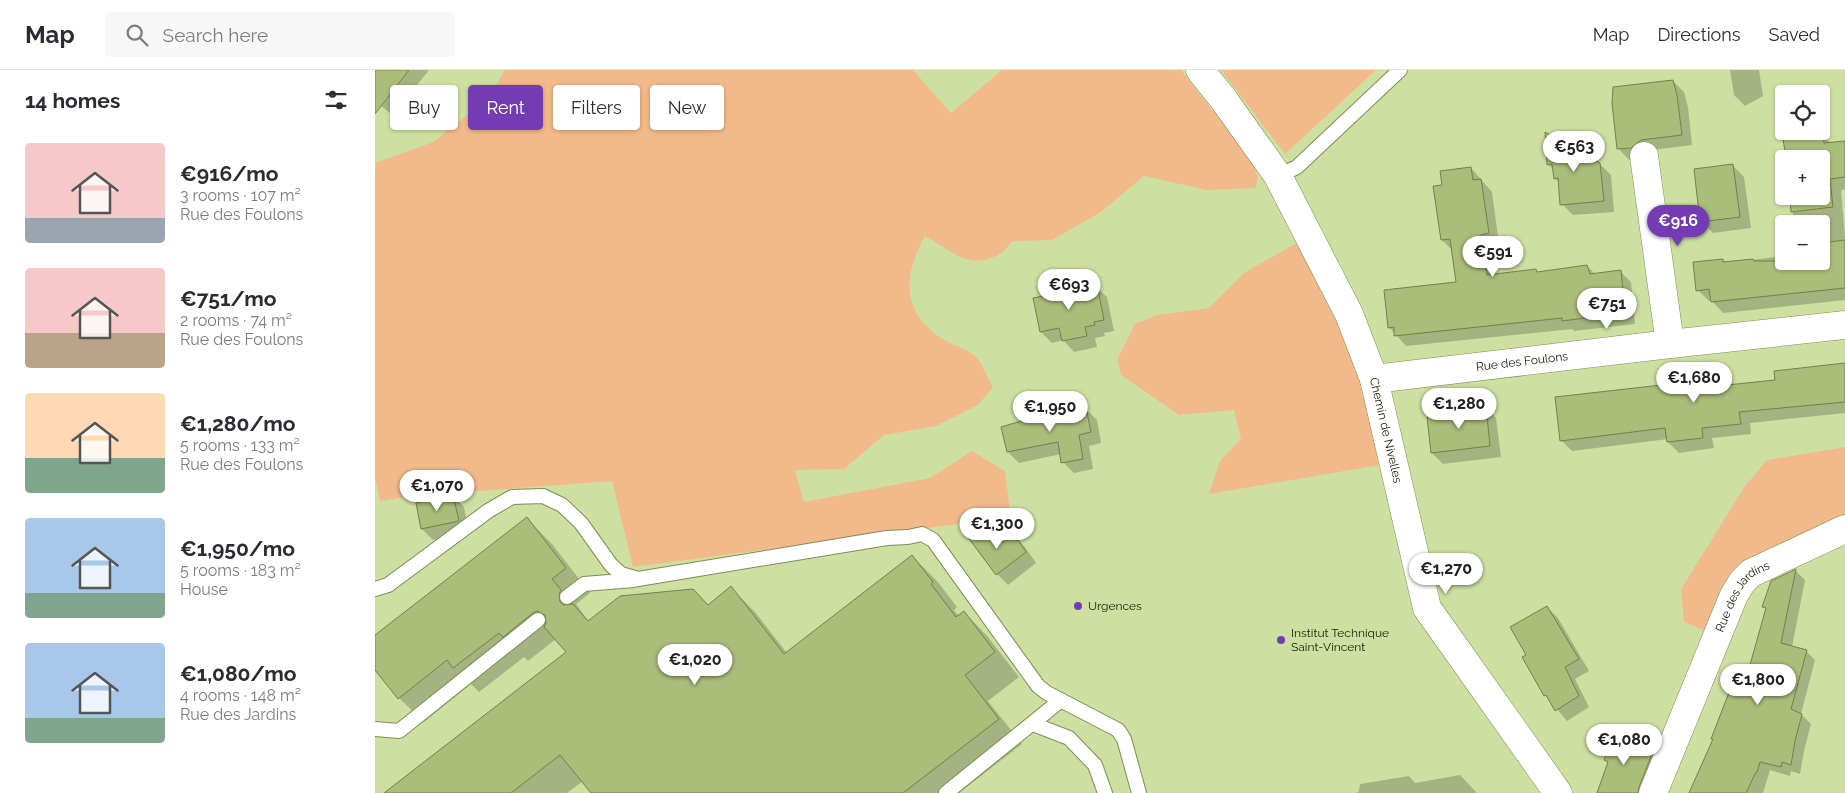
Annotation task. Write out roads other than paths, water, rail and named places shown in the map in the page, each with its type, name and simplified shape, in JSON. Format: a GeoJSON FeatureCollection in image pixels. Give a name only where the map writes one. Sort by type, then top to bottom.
{"type":"FeatureCollection","features":[{"type":"Feature","properties":{"kind":"street","name":"Chemin de Nivelles"},"geometry":{"type":"LineString","coordinates":[[1200,70],[1224,100],[1278,176],[1349,314],[1374,379],[1427,608],[1558,793]]}},
{"type":"Feature","properties":{"kind":"street"},"geometry":{"type":"LineString","coordinates":[[1644,156],[1670,344]]}},
{"type":"Feature","properties":{"kind":"street","name":"Rue des Foulons"},"geometry":{"type":"LineString","coordinates":[[1374,379],[1845,325]]}},
{"type":"Feature","properties":{"kind":"street","name":"Rue des Jardins"},"geometry":{"type":"LineString","coordinates":[[1653,793],[1734,595],[1742,582],[1751,573],[1845,530]]}},
{"type":"Feature","properties":{"kind":"lane"},"geometry":{"type":"LineString","coordinates":[[1278,176],[1297,167],[1401,70]]}},
{"type":"Feature","properties":{"kind":"lane"},"geometry":{"type":"LineString","coordinates":[[375,589],[388,585],[487,511],[512,497],[535,496],[543,496],[562,505],[581,523],[611,565],[621,574],[637,579]]}},
{"type":"Feature","properties":{"kind":"lane"},"geometry":{"type":"LineString","coordinates":[[567,597],[584,584],[637,579],[887,538],[922,534],[933,540],[1039,686],[1047,693],[1118,730],[1124,739],[1139,793]]}},
{"type":"Feature","properties":{"kind":"lane"},"geometry":{"type":"LineString","coordinates":[[375,729],[399,731],[538,620]]}},
{"type":"Feature","properties":{"kind":"lane"},"geometry":{"type":"LineString","coordinates":[[946,793],[1061,700]]}},
{"type":"Feature","properties":{"kind":"lane"},"geometry":{"type":"LineString","coordinates":[[1033,724],[1069,738],[1095,765],[1105,793]]}},
{"type":"Feature","properties":{"kind":"place","name":"Urgences"},"geometry":{"type":"Point","coordinates":[1078,606]}},
{"type":"Feature","properties":{"kind":"place","name":"Institut Technique Saint-Vincent"},"geometry":{"type":"Point","coordinates":[1281,640]}}]}
